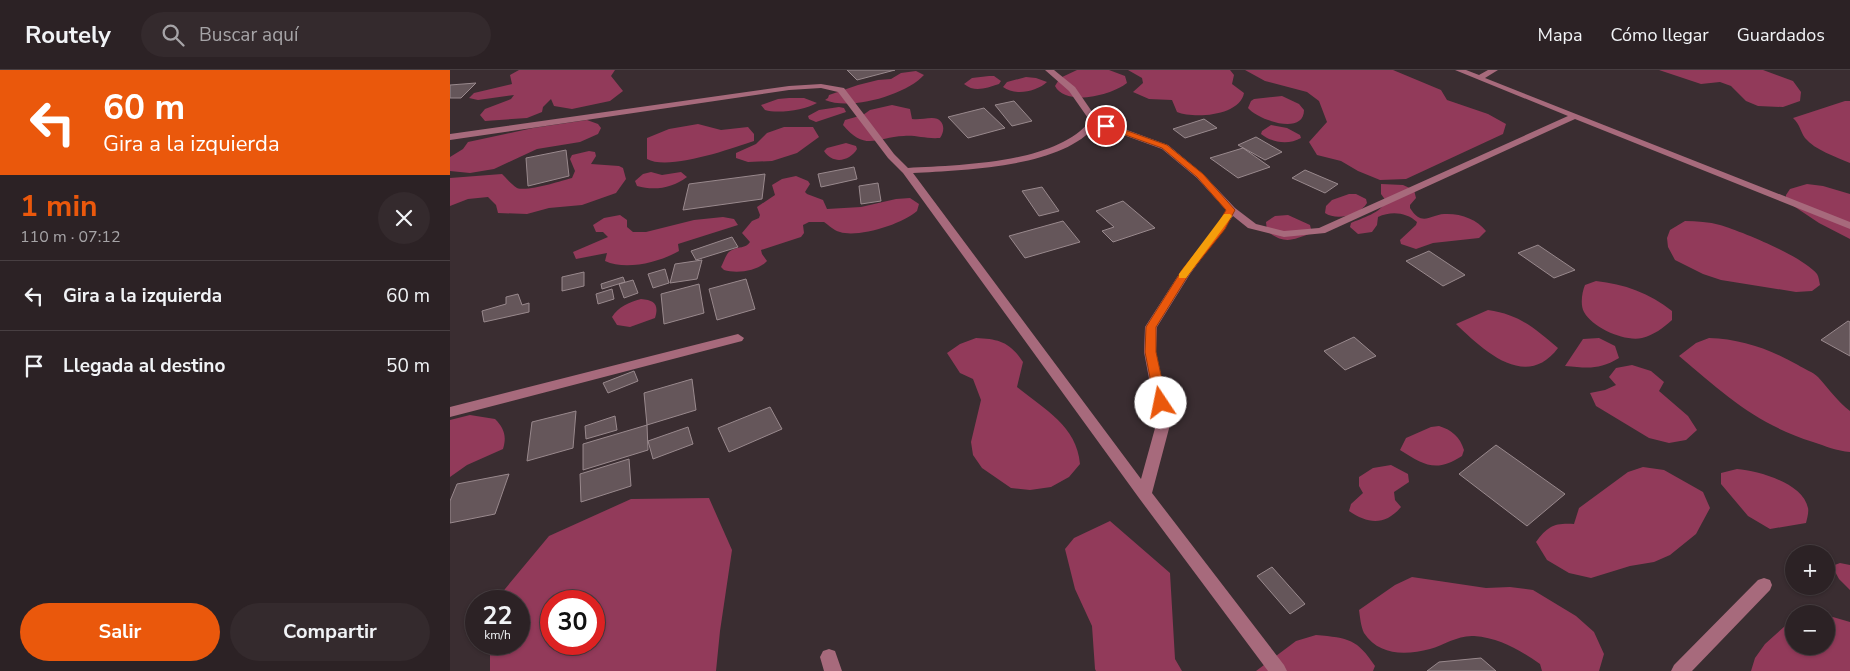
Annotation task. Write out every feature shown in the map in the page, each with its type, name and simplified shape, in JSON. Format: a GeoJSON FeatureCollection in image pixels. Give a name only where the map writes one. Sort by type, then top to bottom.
{"type":"FeatureCollection","features":[{"type":"Feature","properties":{"kind":"street"},"geometry":{"type":"LineString","coordinates":[[1049,70],[1072,89],[1094,121],[1165,146],[1200,176],[1230,210],[1252,226],[1284,234],[1321,231],[1576,116]]}},
{"type":"Feature","properties":{"kind":"street"},"geometry":{"type":"LineString","coordinates":[[1460,70],[1850,226]]}},
{"type":"Feature","properties":{"kind":"street"},"geometry":{"type":"LineString","coordinates":[[1479,78],[1494,70]]}},
{"type":"Feature","properties":{"kind":"street"},"geometry":{"type":"LineString","coordinates":[[450,138],[789,88],[820,86],[841,90],[891,156],[906,171],[1144,494],[1278,671]]}},
{"type":"Feature","properties":{"kind":"street"},"geometry":{"type":"LineString","coordinates":[[906,171],[981,166],[1008,162],[1050,150],[1084,134],[1094,121]]}},
{"type":"Feature","properties":{"kind":"street"},"geometry":{"type":"LineString","coordinates":[[1144,494],[1164,421],[1150,352],[1151,327],[1185,272],[1221,227],[1230,210]]}},
{"type":"Feature","properties":{"kind":"street"},"geometry":{"type":"LineString","coordinates":[[450,412],[738,338]]}},
{"type":"Feature","properties":{"kind":"street"},"geometry":{"type":"LineString","coordinates":[[1680,671],[1764,585]]}},
{"type":"Feature","properties":{"kind":"shaded area"},"geometry":{"type":"Polygon","coordinates":[[[519,70],[615,70],[611,76],[623,91],[610,101],[572,109],[554,106],[551,99],[543,107],[542,112],[527,118],[485,121],[480,115],[485,109],[511,99],[514,95],[478,100],[469,98],[474,93],[512,84],[510,75],[519,70]]]}},
{"type":"Feature","properties":{"kind":"shaded area"},"geometry":{"type":"Polygon","coordinates":[[[1077,70],[1109,70],[1125,76],[1127,83],[1101,95],[1090,97],[1069,96],[1055,86],[1060,78],[1077,70]]]}},
{"type":"Feature","properties":{"kind":"shaded area"},"geometry":{"type":"Polygon","coordinates":[[[1128,70],[1230,70],[1234,75],[1232,84],[1244,93],[1241,101],[1226,111],[1205,115],[1185,114],[1177,112],[1172,100],[1149,99],[1133,92],[1143,83],[1142,78],[1128,70]]]}},
{"type":"Feature","properties":{"kind":"shaded area"},"geometry":{"type":"Polygon","coordinates":[[[1245,70],[1393,70],[1441,90],[1447,100],[1488,114],[1506,124],[1503,134],[1406,179],[1380,180],[1358,171],[1341,161],[1317,155],[1309,142],[1327,122],[1319,101],[1307,92],[1265,81],[1245,70]]]}},
{"type":"Feature","properties":{"kind":"shaded area"},"geometry":{"type":"Polygon","coordinates":[[[1659,70],[1763,70],[1793,81],[1801,92],[1800,101],[1783,107],[1758,106],[1746,101],[1731,86],[1720,82],[1701,84],[1659,70]]]}},
{"type":"Feature","properties":{"kind":"shaded area"},"geometry":{"type":"Polygon","coordinates":[[[916,71],[924,75],[916,82],[891,95],[848,104],[825,100],[829,95],[858,85],[891,79],[901,73],[916,71]]]}},
{"type":"Feature","properties":{"kind":"shaded area"},"geometry":{"type":"Polygon","coordinates":[[[994,76],[1001,81],[999,84],[981,89],[968,87],[964,84],[972,78],[994,76]]]}},
{"type":"Feature","properties":{"kind":"shaded area"},"geometry":{"type":"Polygon","coordinates":[[[1026,77],[1047,82],[1025,92],[1008,90],[1003,87],[1007,82],[1026,77]]]}},
{"type":"Feature","properties":{"kind":"shaded area"},"geometry":{"type":"Polygon","coordinates":[[[1282,96],[1299,104],[1304,110],[1302,118],[1297,122],[1289,124],[1270,121],[1253,113],[1248,108],[1254,99],[1282,96]]]}},
{"type":"Feature","properties":{"kind":"shaded area"},"geometry":{"type":"Polygon","coordinates":[[[804,98],[817,103],[806,108],[784,111],[765,110],[761,105],[778,99],[804,98]]]}},
{"type":"Feature","properties":{"kind":"shaded area"},"geometry":{"type":"Polygon","coordinates":[[[1850,101],[1850,163],[1814,146],[1805,138],[1793,118],[1850,101]]]}},
{"type":"Feature","properties":{"kind":"shaded area"},"geometry":{"type":"Polygon","coordinates":[[[892,105],[910,109],[912,119],[932,118],[939,120],[943,125],[942,135],[940,138],[908,136],[865,141],[851,133],[843,125],[845,120],[863,115],[870,110],[892,105]]]}},
{"type":"Feature","properties":{"kind":"shaded area"},"geometry":{"type":"Polygon","coordinates":[[[844,108],[846,112],[816,122],[809,119],[808,116],[819,110],[844,108]]]}},
{"type":"Feature","properties":{"kind":"shaded area"},"geometry":{"type":"Polygon","coordinates":[[[587,120],[598,124],[601,128],[598,134],[580,142],[537,149],[494,169],[470,173],[450,171],[450,157],[463,149],[468,142],[533,128],[587,120]]]}},
{"type":"Feature","properties":{"kind":"shaded area"},"geometry":{"type":"Polygon","coordinates":[[[698,124],[721,130],[748,127],[754,134],[754,141],[684,161],[657,162],[647,159],[647,138],[669,129],[698,124]]]}},
{"type":"Feature","properties":{"kind":"shaded area"},"geometry":{"type":"Polygon","coordinates":[[[1271,125],[1287,128],[1300,135],[1301,138],[1291,142],[1281,142],[1261,134],[1262,131],[1271,125]]]}},
{"type":"Feature","properties":{"kind":"shaded area"},"geometry":{"type":"Polygon","coordinates":[[[784,127],[813,127],[819,137],[797,153],[772,161],[748,162],[736,158],[736,153],[756,144],[767,133],[784,127]]]}},
{"type":"Feature","properties":{"kind":"shaded area"},"geometry":{"type":"Polygon","coordinates":[[[846,143],[856,146],[857,149],[846,159],[837,160],[824,151],[827,148],[846,143]]]}},
{"type":"Feature","properties":{"kind":"shaded area"},"geometry":{"type":"Polygon","coordinates":[[[589,151],[595,152],[596,156],[591,164],[623,168],[626,179],[616,193],[582,205],[549,208],[527,214],[498,213],[496,205],[488,197],[468,199],[450,206],[450,178],[502,174],[517,188],[529,189],[572,178],[575,171],[570,159],[572,155],[589,151]]]}},
{"type":"Feature","properties":{"kind":"shaded area"},"geometry":{"type":"Polygon","coordinates":[[[651,172],[662,175],[681,172],[687,177],[663,188],[637,186],[635,181],[643,174],[651,172]]]}},
{"type":"Feature","properties":{"kind":"shaded area"},"geometry":{"type":"Polygon","coordinates":[[[796,176],[808,181],[810,184],[805,192],[823,200],[827,209],[861,207],[896,199],[910,198],[919,204],[917,211],[902,221],[880,229],[858,233],[840,232],[824,222],[809,222],[803,225],[804,233],[801,237],[761,250],[767,261],[758,267],[741,272],[724,270],[721,267],[728,253],[746,246],[750,242],[742,233],[752,221],[759,218],[760,215],[757,207],[775,195],[772,185],[782,179],[796,176]]]}},
{"type":"Feature","properties":{"kind":"shaded area"},"geometry":{"type":"Polygon","coordinates":[[[1381,184],[1403,185],[1414,190],[1416,198],[1410,205],[1410,208],[1414,214],[1422,219],[1444,214],[1456,215],[1473,220],[1486,231],[1479,238],[1433,243],[1416,249],[1401,244],[1400,240],[1417,222],[1403,214],[1393,213],[1378,217],[1377,225],[1372,232],[1358,234],[1350,227],[1351,223],[1376,212],[1386,201],[1381,194],[1381,184]]]}},
{"type":"Feature","properties":{"kind":"shaded area"},"geometry":{"type":"Polygon","coordinates":[[[1807,184],[1823,186],[1850,194],[1850,239],[1819,223],[1786,201],[1786,195],[1790,189],[1807,184]]]}},
{"type":"Feature","properties":{"kind":"shaded area"},"geometry":{"type":"Polygon","coordinates":[[[1349,194],[1356,194],[1366,199],[1367,203],[1359,211],[1348,216],[1342,217],[1325,213],[1326,206],[1332,200],[1349,194]]]}},
{"type":"Feature","properties":{"kind":"shaded area"},"geometry":{"type":"Polygon","coordinates":[[[620,215],[627,220],[627,227],[633,232],[646,232],[694,220],[723,217],[734,219],[738,225],[678,244],[679,251],[653,262],[633,265],[613,264],[605,261],[607,253],[576,259],[573,252],[608,237],[603,232],[596,232],[593,225],[604,218],[620,215]]]}},
{"type":"Feature","properties":{"kind":"shaded area"},"geometry":{"type":"Polygon","coordinates":[[[1288,215],[1310,225],[1312,233],[1299,238],[1284,240],[1267,231],[1266,222],[1275,216],[1288,215]]]}},
{"type":"Feature","properties":{"kind":"shaded area"},"geometry":{"type":"Polygon","coordinates":[[[1685,221],[1720,225],[1772,245],[1809,267],[1817,274],[1820,285],[1812,291],[1796,292],[1721,280],[1703,274],[1675,260],[1668,247],[1667,238],[1670,230],[1685,221]]]}},
{"type":"Feature","properties":{"kind":"shaded area"},"geometry":{"type":"Polygon","coordinates":[[[1596,281],[1617,284],[1646,294],[1672,311],[1672,320],[1658,331],[1635,339],[1619,336],[1602,328],[1588,318],[1582,306],[1582,295],[1585,285],[1596,281]]]}},
{"type":"Feature","properties":{"kind":"shaded area"},"geometry":{"type":"Polygon","coordinates":[[[641,299],[655,304],[655,318],[630,327],[617,325],[612,317],[614,313],[624,305],[641,299]]]}},
{"type":"Feature","properties":{"kind":"shaded area"},"geometry":{"type":"Polygon","coordinates":[[[1488,310],[1509,315],[1526,323],[1558,348],[1546,360],[1532,366],[1519,366],[1505,362],[1479,345],[1456,324],[1488,310]]]}},
{"type":"Feature","properties":{"kind":"shaded area"},"geometry":{"type":"Polygon","coordinates":[[[976,338],[991,339],[1003,343],[1013,350],[1023,362],[1017,387],[1058,419],[1073,439],[1078,451],[1080,464],[1069,477],[1051,487],[1030,490],[1011,488],[982,468],[973,455],[971,442],[981,400],[973,379],[960,373],[947,353],[960,344],[976,338]]]}},
{"type":"Feature","properties":{"kind":"shaded area"},"geometry":{"type":"Polygon","coordinates":[[[1599,338],[1615,346],[1619,358],[1605,365],[1593,367],[1565,366],[1583,339],[1599,338]]]}},
{"type":"Feature","properties":{"kind":"shaded area"},"geometry":{"type":"Polygon","coordinates":[[[1709,338],[1732,340],[1766,350],[1816,375],[1850,411],[1850,452],[1840,451],[1793,435],[1757,417],[1726,395],[1679,356],[1696,343],[1709,338]]]}},
{"type":"Feature","properties":{"kind":"shaded area"},"geometry":{"type":"Polygon","coordinates":[[[1632,365],[1651,371],[1664,382],[1659,391],[1688,416],[1697,430],[1686,440],[1669,443],[1649,438],[1596,406],[1590,393],[1605,390],[1616,385],[1609,377],[1616,368],[1632,365]]]}},
{"type":"Feature","properties":{"kind":"shaded area"},"geometry":{"type":"Polygon","coordinates":[[[470,415],[495,419],[504,432],[503,449],[467,465],[450,477],[450,420],[470,415]]]}},
{"type":"Feature","properties":{"kind":"shaded area"},"geometry":{"type":"Polygon","coordinates":[[[1439,426],[1452,432],[1458,438],[1464,450],[1462,456],[1437,466],[1416,460],[1400,450],[1406,438],[1431,427],[1439,426]]]}},
{"type":"Feature","properties":{"kind":"shaded area"},"geometry":{"type":"Polygon","coordinates":[[[1391,465],[1408,474],[1409,482],[1394,492],[1395,500],[1401,507],[1389,517],[1376,521],[1363,519],[1349,511],[1351,504],[1363,493],[1359,486],[1359,477],[1373,468],[1391,465]]]}},
{"type":"Feature","properties":{"kind":"shaded area"},"geometry":{"type":"Polygon","coordinates":[[[1643,467],[1664,470],[1703,492],[1710,508],[1696,534],[1670,555],[1654,562],[1630,566],[1591,578],[1569,573],[1547,560],[1536,542],[1544,532],[1556,525],[1574,524],[1579,508],[1628,472],[1643,467]]]}},
{"type":"Feature","properties":{"kind":"shaded area"},"geometry":{"type":"Polygon","coordinates":[[[1737,469],[1757,472],[1779,480],[1798,492],[1808,508],[1806,523],[1770,529],[1748,516],[1721,484],[1721,473],[1737,469]]]}},
{"type":"Feature","properties":{"kind":"shaded area"},"geometry":{"type":"Polygon","coordinates":[[[709,498],[732,550],[716,671],[490,671],[490,655],[530,655],[530,590],[504,590],[549,536],[631,499],[709,498]]]}},
{"type":"Feature","properties":{"kind":"shaded area"},"geometry":{"type":"Polygon","coordinates":[[[1110,521],[1170,573],[1175,659],[1182,671],[1096,671],[1095,669],[1092,626],[1075,589],[1065,549],[1074,538],[1110,521]]]}},
{"type":"Feature","properties":{"kind":"shaded area"},"geometry":{"type":"Polygon","coordinates":[[[1840,563],[1850,565],[1850,590],[1839,579],[1835,572],[1835,565],[1840,563]]]}},
{"type":"Feature","properties":{"kind":"shaded area"},"geometry":{"type":"Polygon","coordinates":[[[1412,577],[1486,588],[1510,587],[1533,590],[1576,616],[1594,632],[1604,654],[1599,671],[1542,671],[1540,664],[1517,650],[1501,642],[1483,637],[1462,637],[1430,649],[1403,653],[1385,650],[1377,646],[1364,633],[1359,610],[1395,585],[1412,577]]]}},
{"type":"Feature","properties":{"kind":"shaded area"},"geometry":{"type":"Polygon","coordinates":[[[1835,618],[1850,622],[1850,671],[1751,671],[1755,658],[1765,644],[1785,626],[1785,655],[1835,655],[1835,618]]]}},
{"type":"Feature","properties":{"kind":"shaded area"},"geometry":{"type":"Polygon","coordinates":[[[1316,635],[1337,637],[1357,645],[1375,666],[1373,671],[1256,671],[1296,641],[1316,635]]]}},
{"type":"Feature","properties":{"kind":"building"},"geometry":{"type":"Polygon","coordinates":[[[847,70],[895,70],[857,80],[847,70]]]}},
{"type":"Feature","properties":{"kind":"building"},"geometry":{"type":"Polygon","coordinates":[[[476,83],[461,98],[450,98],[450,85],[476,83]]]}},
{"type":"Feature","properties":{"kind":"building"},"geometry":{"type":"Polygon","coordinates":[[[1014,101],[1032,121],[1012,126],[995,105],[1014,101]]]}},
{"type":"Feature","properties":{"kind":"building"},"geometry":{"type":"Polygon","coordinates":[[[984,108],[1005,128],[968,138],[948,117],[984,108]]]}},
{"type":"Feature","properties":{"kind":"building"},"geometry":{"type":"Polygon","coordinates":[[[1204,119],[1217,128],[1185,138],[1173,129],[1204,119]]]}},
{"type":"Feature","properties":{"kind":"building"},"geometry":{"type":"Polygon","coordinates":[[[1256,137],[1282,152],[1265,160],[1238,145],[1256,137]]]}},
{"type":"Feature","properties":{"kind":"building"},"geometry":{"type":"Polygon","coordinates":[[[1243,148],[1270,167],[1238,178],[1210,158],[1243,148]]]}},
{"type":"Feature","properties":{"kind":"building"},"geometry":{"type":"Polygon","coordinates":[[[566,150],[569,176],[528,186],[526,158],[566,150]]]}},
{"type":"Feature","properties":{"kind":"building"},"geometry":{"type":"Polygon","coordinates":[[[854,167],[857,179],[821,187],[818,174],[854,167]]]}},
{"type":"Feature","properties":{"kind":"building"},"geometry":{"type":"Polygon","coordinates":[[[1305,170],[1338,184],[1325,193],[1292,178],[1305,170]]]}},
{"type":"Feature","properties":{"kind":"building"},"geometry":{"type":"Polygon","coordinates":[[[765,174],[762,199],[683,210],[689,184],[765,174]]]}},
{"type":"Feature","properties":{"kind":"building"},"geometry":{"type":"Polygon","coordinates":[[[878,183],[881,201],[861,204],[859,186],[878,183]]]}},
{"type":"Feature","properties":{"kind":"building"},"geometry":{"type":"Polygon","coordinates":[[[1042,187],[1059,211],[1039,216],[1022,191],[1042,187]]]}},
{"type":"Feature","properties":{"kind":"building"},"geometry":{"type":"Polygon","coordinates":[[[1123,201],[1155,228],[1113,242],[1102,231],[1114,227],[1096,211],[1123,201]]]}},
{"type":"Feature","properties":{"kind":"building"},"geometry":{"type":"Polygon","coordinates":[[[1063,221],[1080,242],[1025,258],[1009,236],[1063,221]]]}},
{"type":"Feature","properties":{"kind":"building"},"geometry":{"type":"Polygon","coordinates":[[[732,237],[738,247],[696,260],[691,251],[732,237]]]}},
{"type":"Feature","properties":{"kind":"building"},"geometry":{"type":"Polygon","coordinates":[[[1538,245],[1575,270],[1554,278],[1518,253],[1538,245]]]}},
{"type":"Feature","properties":{"kind":"building"},"geometry":{"type":"Polygon","coordinates":[[[1429,251],[1465,275],[1443,286],[1406,261],[1429,251]]]}},
{"type":"Feature","properties":{"kind":"building"},"geometry":{"type":"Polygon","coordinates":[[[702,260],[697,279],[670,283],[675,264],[702,260]]]}},
{"type":"Feature","properties":{"kind":"building"},"geometry":{"type":"Polygon","coordinates":[[[665,269],[669,283],[653,288],[648,274],[665,269]]]}},
{"type":"Feature","properties":{"kind":"building"},"geometry":{"type":"Polygon","coordinates":[[[584,272],[584,286],[562,291],[562,277],[584,272]]]}},
{"type":"Feature","properties":{"kind":"building"},"geometry":{"type":"Polygon","coordinates":[[[623,277],[625,282],[602,289],[601,284],[623,277]]]}},
{"type":"Feature","properties":{"kind":"building"},"geometry":{"type":"Polygon","coordinates":[[[746,279],[755,309],[717,320],[709,289],[746,279]]]}},
{"type":"Feature","properties":{"kind":"building"},"geometry":{"type":"Polygon","coordinates":[[[633,280],[638,293],[624,298],[619,284],[633,280]]]}},
{"type":"Feature","properties":{"kind":"building"},"geometry":{"type":"Polygon","coordinates":[[[699,284],[704,313],[664,324],[661,294],[699,284]]]}},
{"type":"Feature","properties":{"kind":"building"},"geometry":{"type":"Polygon","coordinates":[[[612,289],[614,299],[598,304],[596,294],[612,289]]]}},
{"type":"Feature","properties":{"kind":"building"},"geometry":{"type":"Polygon","coordinates":[[[518,294],[522,305],[529,303],[529,312],[484,322],[482,311],[506,304],[506,297],[518,294]]]}},
{"type":"Feature","properties":{"kind":"building"},"geometry":{"type":"Polygon","coordinates":[[[1848,321],[1850,322],[1850,356],[1821,340],[1848,321]]]}},
{"type":"Feature","properties":{"kind":"building"},"geometry":{"type":"Polygon","coordinates":[[[1354,337],[1376,356],[1345,370],[1324,351],[1354,337]]]}},
{"type":"Feature","properties":{"kind":"building"},"geometry":{"type":"Polygon","coordinates":[[[634,371],[638,381],[608,393],[603,383],[634,371]]]}},
{"type":"Feature","properties":{"kind":"building"},"geometry":{"type":"Polygon","coordinates":[[[692,379],[696,410],[647,425],[644,393],[692,379]]]}},
{"type":"Feature","properties":{"kind":"building"},"geometry":{"type":"Polygon","coordinates":[[[770,407],[782,429],[729,452],[718,428],[770,407]]]}},
{"type":"Feature","properties":{"kind":"building"},"geometry":{"type":"Polygon","coordinates":[[[576,411],[573,448],[527,461],[532,422],[576,411]]]}},
{"type":"Feature","properties":{"kind":"building"},"geometry":{"type":"Polygon","coordinates":[[[615,416],[617,430],[586,439],[585,426],[615,416]]]}},
{"type":"Feature","properties":{"kind":"building"},"geometry":{"type":"Polygon","coordinates":[[[647,425],[648,450],[583,470],[583,444],[647,425]]]}},
{"type":"Feature","properties":{"kind":"building"},"geometry":{"type":"Polygon","coordinates":[[[688,427],[693,444],[653,459],[648,441],[688,427]]]}},
{"type":"Feature","properties":{"kind":"building"},"geometry":{"type":"Polygon","coordinates":[[[1496,445],[1565,494],[1527,526],[1459,474],[1496,445]]]}},
{"type":"Feature","properties":{"kind":"building"},"geometry":{"type":"Polygon","coordinates":[[[629,459],[631,486],[581,502],[580,474],[629,459]]]}},
{"type":"Feature","properties":{"kind":"building"},"geometry":{"type":"Polygon","coordinates":[[[509,474],[495,514],[450,523],[450,501],[457,484],[509,474]]]}},
{"type":"Feature","properties":{"kind":"building"},"geometry":{"type":"Polygon","coordinates":[[[1272,567],[1305,604],[1290,614],[1257,576],[1272,567]]]}},
{"type":"Feature","properties":{"kind":"building"},"geometry":{"type":"Polygon","coordinates":[[[1481,658],[1496,671],[1427,671],[1439,662],[1481,658]]]}},
{"type":"Feature","properties":{"kind":"slow traffic"},"geometry":{"type":"LineString","coordinates":[[1183,276],[1221,227],[1227,216]]}},
{"type":"Feature","properties":{"kind":"route"},"geometry":{"type":"LineString","coordinates":[[1106,126],[1165,146],[1200,176],[1230,210],[1221,227],[1185,272],[1151,327],[1150,352],[1161,403]]}}]}
